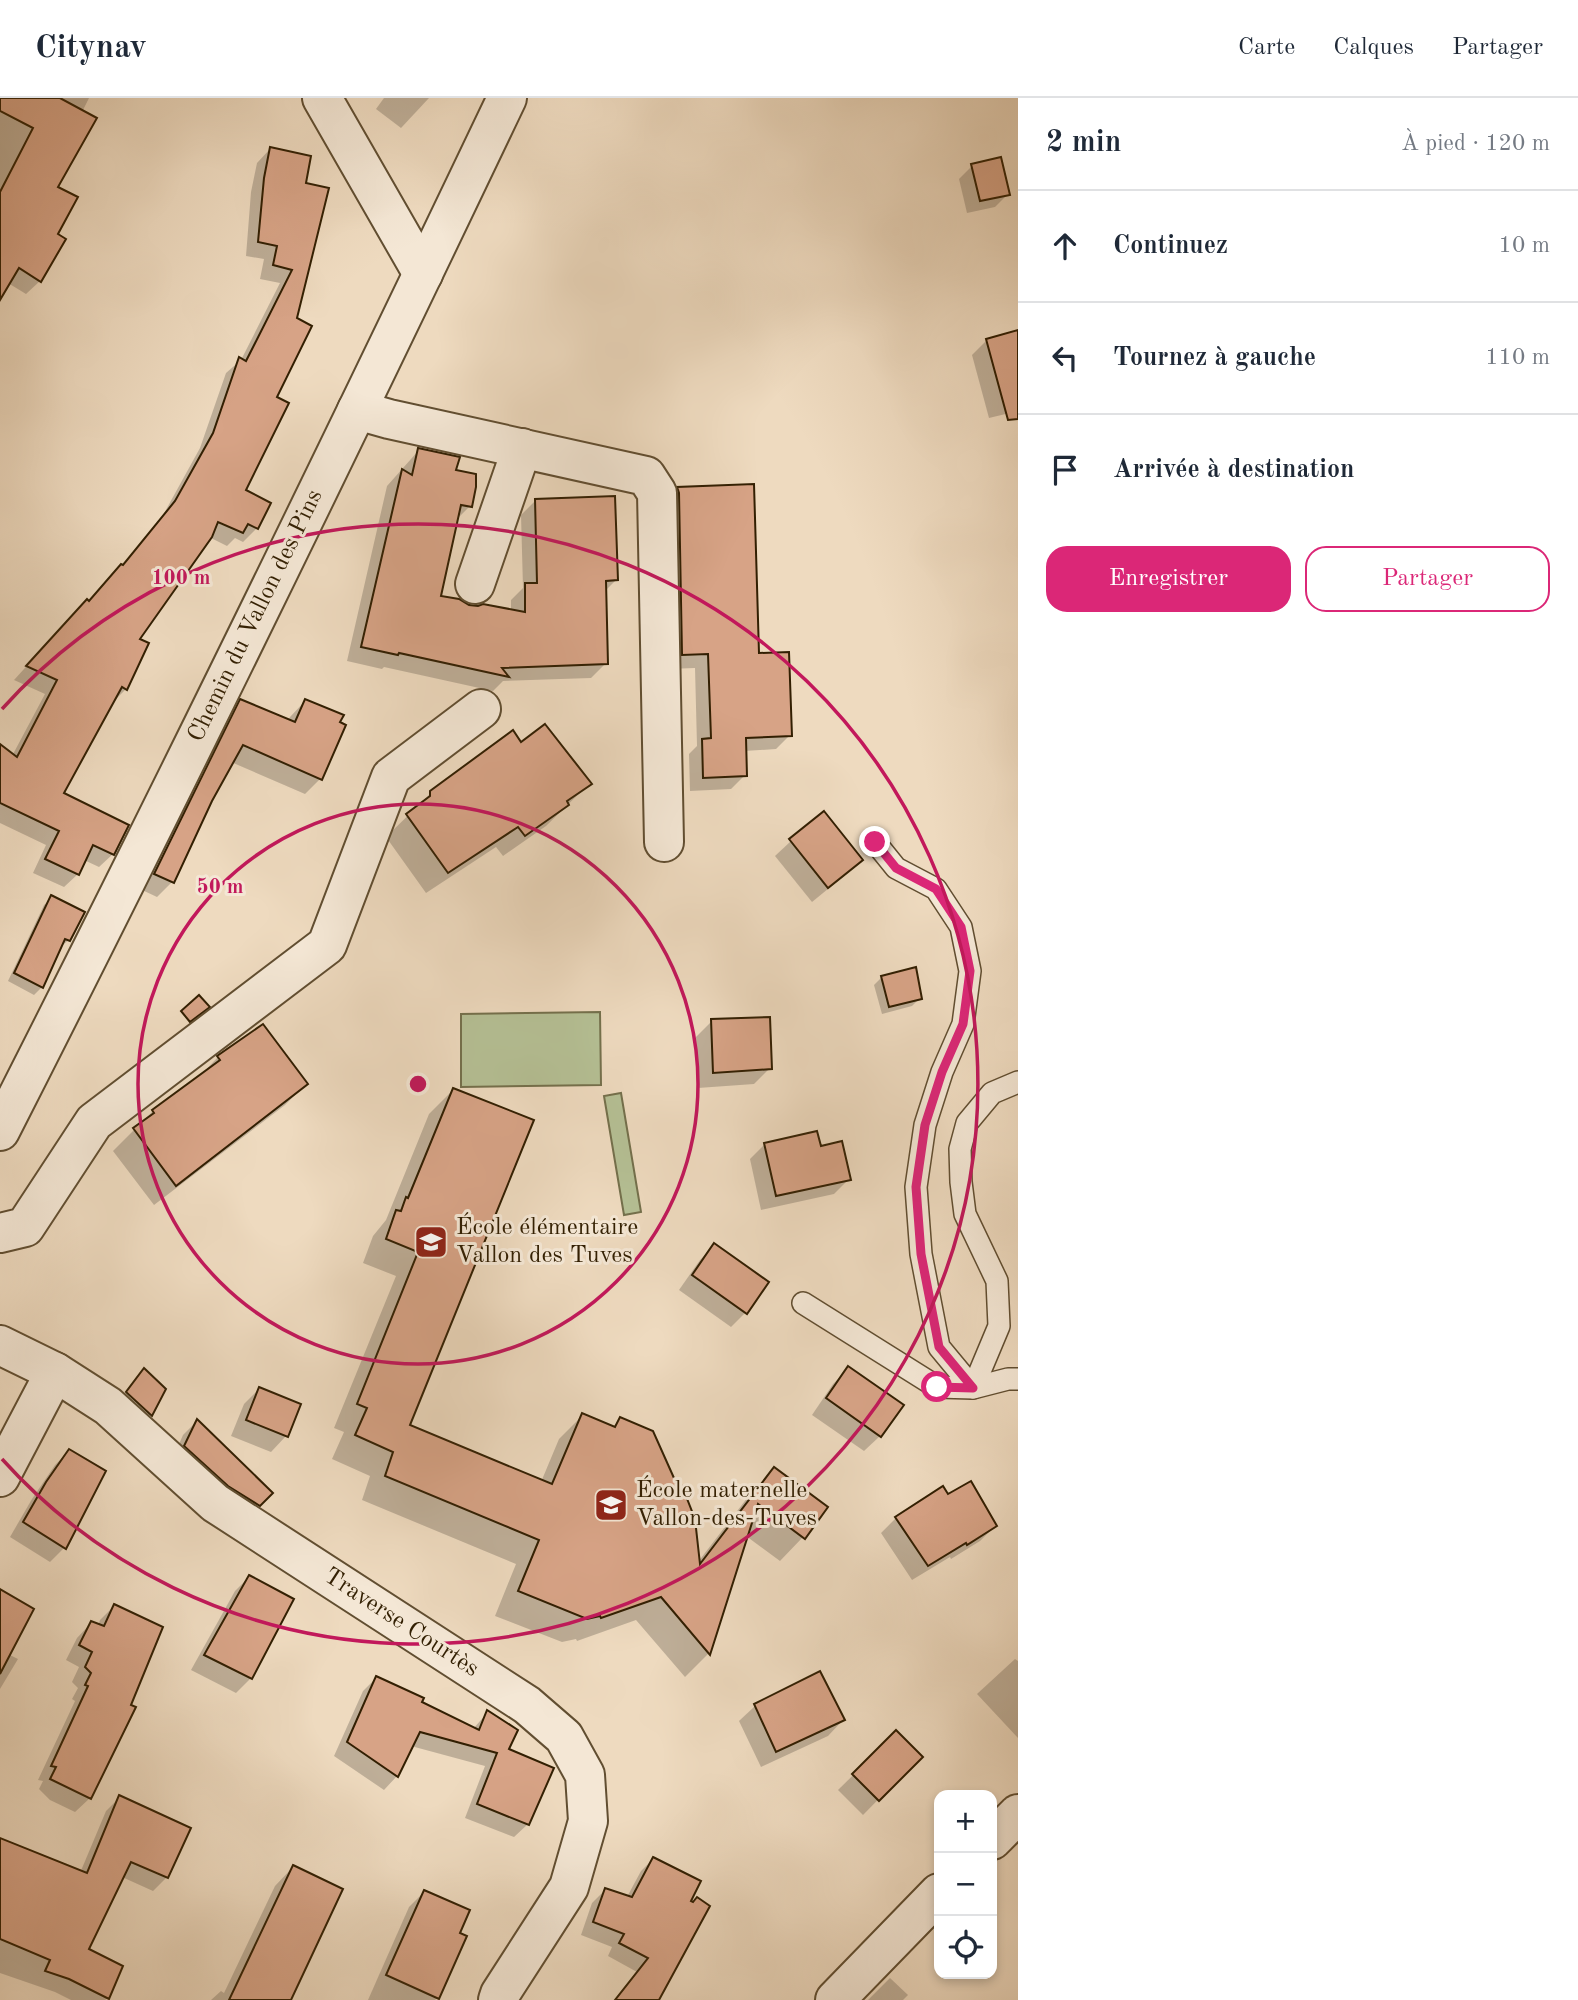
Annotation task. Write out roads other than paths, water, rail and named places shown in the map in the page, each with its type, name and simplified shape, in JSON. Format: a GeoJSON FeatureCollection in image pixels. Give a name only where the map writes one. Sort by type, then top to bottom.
{"type":"FeatureCollection","features":[{"type":"Feature","properties":{"kind":"street"},"geometry":{"type":"LineString","coordinates":[[322,98],[423,274]]}},
{"type":"Feature","properties":{"kind":"street","name":"Chemin du Vallon des Pins"},"geometry":{"type":"LineString","coordinates":[[0,1131],[94,947],[507,98]]}},
{"type":"Feature","properties":{"kind":"street"},"geometry":{"type":"LineString","coordinates":[[357,410],[646,476],[657,493],[664,842]]}},
{"type":"Feature","properties":{"kind":"street"},"geometry":{"type":"LineString","coordinates":[[475,584],[522,448]]}},
{"type":"Feature","properties":{"kind":"street"},"geometry":{"type":"LineString","coordinates":[[0,1233],[25,1227],[94,1122],[327,945],[391,777],[481,709]]}},
{"type":"Feature","properties":{"kind":"street","name":"Traverse Courtès"},"geometry":{"type":"LineString","coordinates":[[0,1345],[55,1372],[108,1406],[215,1503],[527,1705],[564,1737],[585,1775],[588,1821],[569,1886],[498,2000]]}},
{"type":"Feature","properties":{"kind":"street"},"geometry":{"type":"LineString","coordinates":[[0,1477],[55,1372]]}},
{"type":"Feature","properties":{"kind":"street"},"geometry":{"type":"LineString","coordinates":[[997,1835],[1018,1814]]}},
{"type":"Feature","properties":{"kind":"street"},"geometry":{"type":"LineString","coordinates":[[835,2000],[934,1898]]}},
{"type":"Feature","properties":{"kind":"lane"},"geometry":{"type":"LineString","coordinates":[[875,842],[896,868],[936,889],[961,927],[970,971],[963,1024],[942,1072],[925,1125],[916,1187],[921,1254],[939,1347],[973,1388]]}},
{"type":"Feature","properties":{"kind":"lane"},"geometry":{"type":"LineString","coordinates":[[973,1388],[999,1326],[1008,1317],[997,1281],[965,1214],[960,1149],[967,1123],[992,1093],[1018,1083]]}},
{"type":"Feature","properties":{"kind":"lane"},"geometry":{"type":"LineString","coordinates":[[803,1303],[937,1387],[973,1388],[1008,1378],[1018,1379]]}},
{"type":"Feature","properties":{"kind":"place","name":"École élémentaire Vallon des Tuves"},"geometry":{"type":"Point","coordinates":[431,1242]}},
{"type":"Feature","properties":{"kind":"place","name":"École maternelle Vallon-des-Tuves"},"geometry":{"type":"Point","coordinates":[611,1505]}}]}
